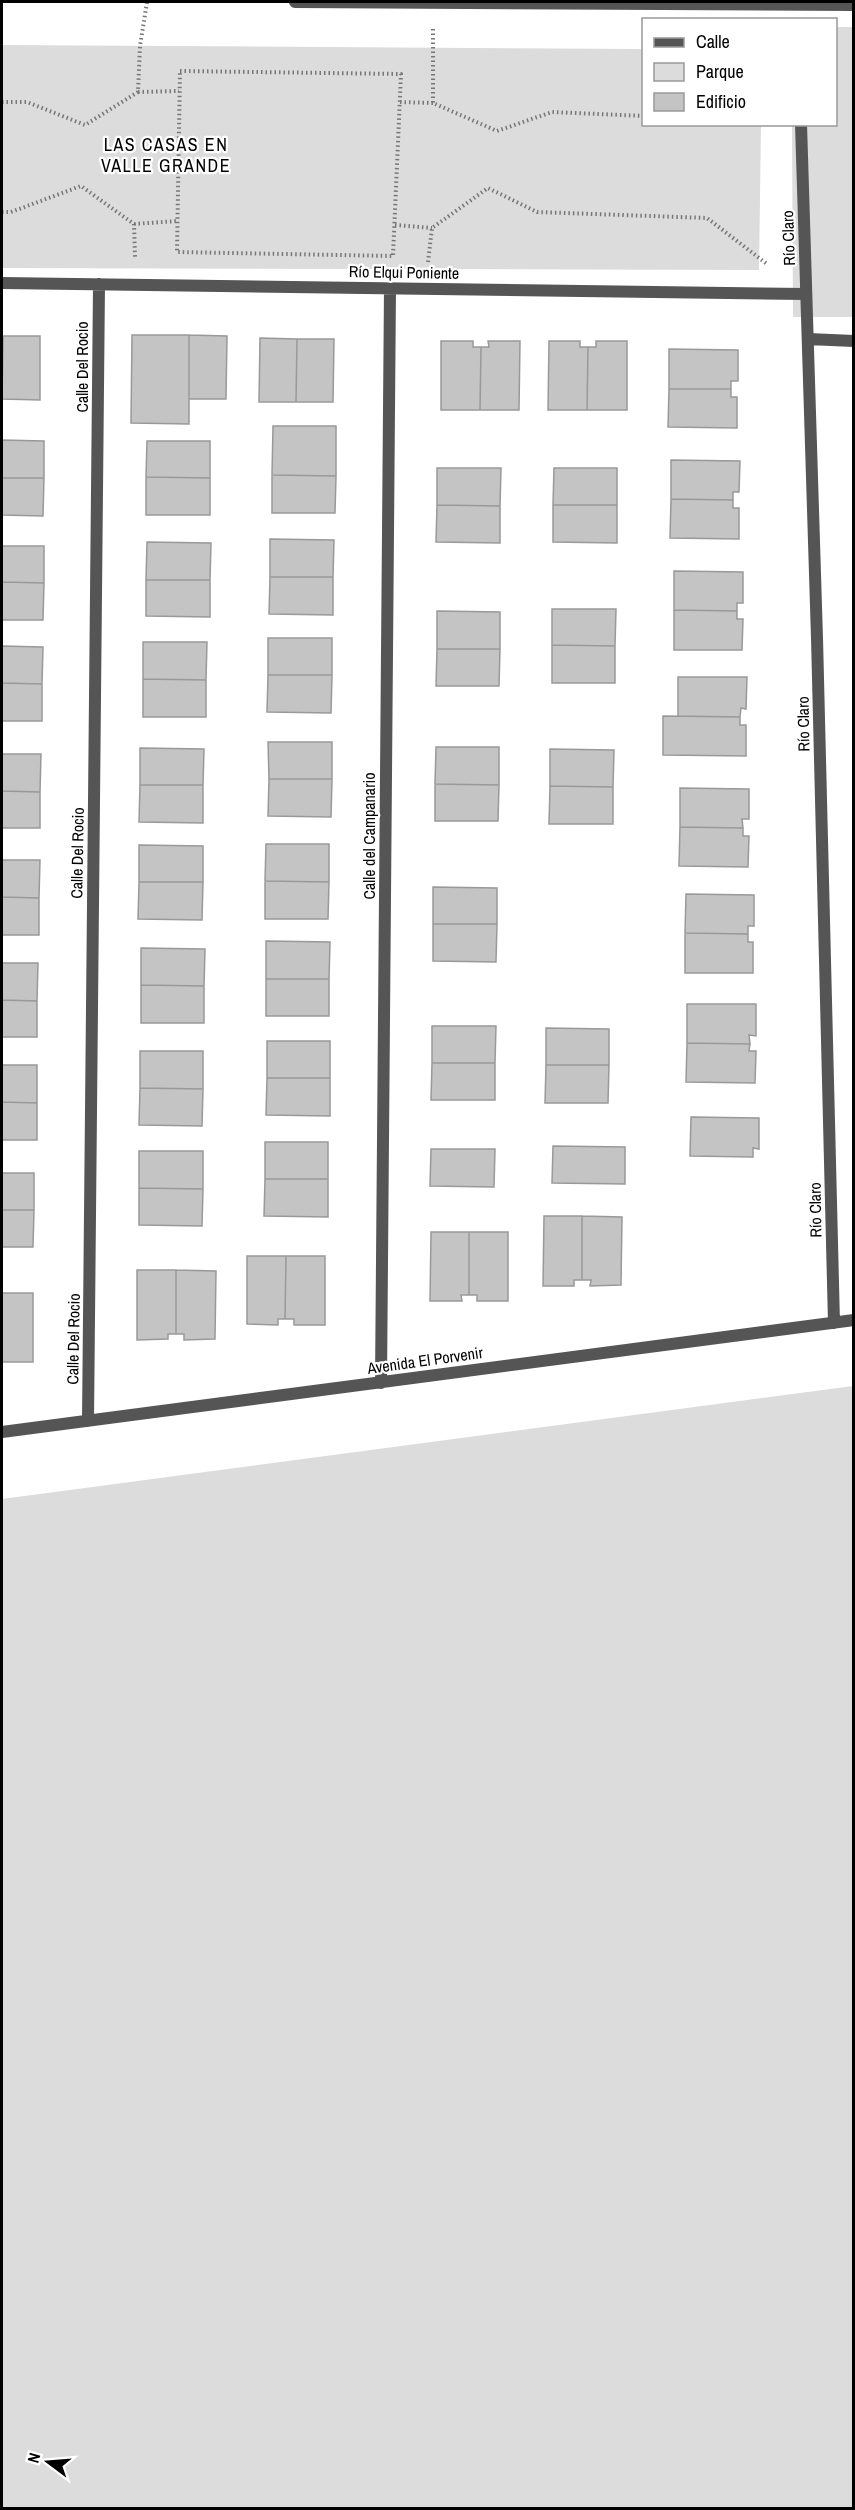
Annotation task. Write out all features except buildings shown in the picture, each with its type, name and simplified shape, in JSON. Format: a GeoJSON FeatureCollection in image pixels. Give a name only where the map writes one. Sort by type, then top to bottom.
{"type":"FeatureCollection","features":[{"type":"Feature","properties":{"kind":"street"},"geometry":{"type":"LineString","coordinates":[[295,2],[854,5]]}},
{"type":"Feature","properties":{"kind":"street","name":"Río Claro"},"geometry":{"type":"LineString","coordinates":[[801,126],[834,1323]]}},
{"type":"Feature","properties":{"kind":"street","name":"Río Elqui Poniente"},"geometry":{"type":"LineString","coordinates":[[2,283],[806,294]]}},
{"type":"Feature","properties":{"kind":"street","name":"Calle Del Rocio"},"geometry":{"type":"LineString","coordinates":[[88,1421],[99,284]]}},
{"type":"Feature","properties":{"kind":"street","name":"Calle del Campanario"},"geometry":{"type":"LineString","coordinates":[[381,1383],[390,288]]}},
{"type":"Feature","properties":{"kind":"street"},"geometry":{"type":"LineString","coordinates":[[808,339],[854,341]]}},
{"type":"Feature","properties":{"kind":"street","name":"Avenida El Porvenir"},"geometry":{"type":"LineString","coordinates":[[2,1432],[854,1320]]}},
{"type":"Feature","properties":{"kind":"path"},"geometry":{"type":"LineString","coordinates":[[138,92],[140,46],[147,2]]}},
{"type":"Feature","properties":{"kind":"path"},"geometry":{"type":"LineString","coordinates":[[433,3],[433,103]]}},
{"type":"Feature","properties":{"kind":"path"},"geometry":{"type":"LineString","coordinates":[[180,71],[400,74],[400,102],[393,256],[177,252],[180,71]]}},
{"type":"Feature","properties":{"kind":"path"},"geometry":{"type":"LineString","coordinates":[[2,102],[27,102],[85,125],[138,92],[179,91]]}},
{"type":"Feature","properties":{"kind":"path"},"geometry":{"type":"LineString","coordinates":[[400,102],[433,103],[496,131],[552,112],[642,116]]}},
{"type":"Feature","properties":{"kind":"path"},"geometry":{"type":"LineString","coordinates":[[2,212],[11,212],[81,186],[134,224],[177,221]]}},
{"type":"Feature","properties":{"kind":"path"},"geometry":{"type":"LineString","coordinates":[[395,225],[432,228],[488,188],[537,212],[707,218],[806,294]]}},
{"type":"Feature","properties":{"kind":"path"},"geometry":{"type":"LineString","coordinates":[[134,224],[135,285]]}},
{"type":"Feature","properties":{"kind":"path"},"geometry":{"type":"LineString","coordinates":[[431,289],[427,269],[432,228]]}},
{"type":"Feature","properties":{"kind":"green space"},"geometry":{"type":"Polygon","coordinates":[[[837,27],[853,27],[853,317],[793,317],[792,126],[837,126],[837,27]]]}},
{"type":"Feature","properties":{"kind":"green space"},"geometry":{"type":"Polygon","coordinates":[[[2,45],[642,49],[642,126],[761,126],[759,270],[2,268],[2,45]]]}},
{"type":"Feature","properties":{"kind":"green space"},"geometry":{"type":"Polygon","coordinates":[[[853,1386],[853,2508],[2,2508],[2,1499],[853,1386]]]}},
{"type":"Feature","properties":{"kind":"district","name":"LAS CASAS EN VALLE GRANDE"},"geometry":{"type":"Point","coordinates":[166,155]}}]}
